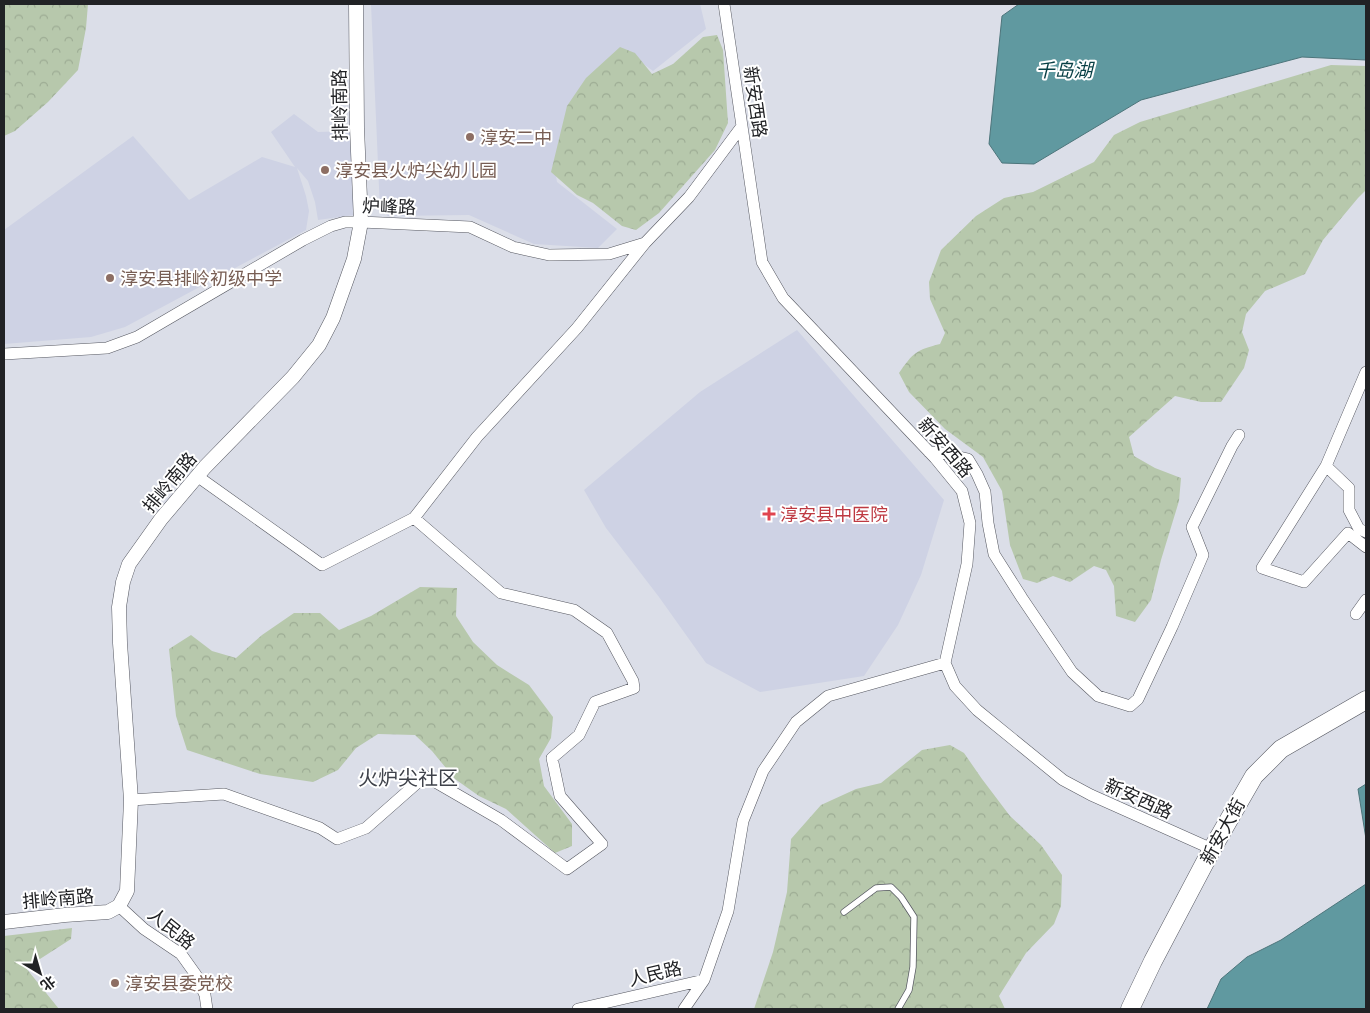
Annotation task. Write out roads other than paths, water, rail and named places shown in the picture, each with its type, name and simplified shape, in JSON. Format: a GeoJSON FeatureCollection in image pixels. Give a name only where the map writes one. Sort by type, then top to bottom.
{"type":"FeatureCollection","features":[{"type":"Feature","properties":{"kind":"main road","name":"新安大街"},"geometry":{"type":"LineString","coordinates":[[1130,1009],[1212,849],[1254,776],[1281,749],[1366,700]]}},
{"type":"Feature","properties":{"kind":"street","name":"排岭南路"},"geometry":{"type":"LineString","coordinates":[[4,922],[108,912],[119,906],[127,891],[131,800],[120,643],[119,607],[123,582],[129,564],[161,519],[197,476],[293,377],[319,345],[333,318],[354,259],[360,222],[356,4]]}},
{"type":"Feature","properties":{"kind":"street","name":"新安西路"},"geometry":{"type":"LineString","coordinates":[[724,4],[762,262],[783,298],[929,452],[962,491],[970,522],[967,564],[945,663],[954,686],[977,710],[1063,780],[1091,795],[1212,849]]}},
{"type":"Feature","properties":{"kind":"street","name":"炉峰路"},"geometry":{"type":"LineString","coordinates":[[4,354],[107,348],[136,337],[317,233],[345,222],[470,227],[513,247],[549,255],[609,254],[645,243],[689,198],[742,126]]}},
{"type":"Feature","properties":{"kind":"street"},"geometry":{"type":"LineString","coordinates":[[197,476],[322,565],[414,518],[477,437],[577,328],[645,243]]}},
{"type":"Feature","properties":{"kind":"street"},"geometry":{"type":"LineString","coordinates":[[1366,372],[1326,466],[1262,568],[1304,582],[1348,533],[1366,547]]}},
{"type":"Feature","properties":{"kind":"street"},"geometry":{"type":"LineString","coordinates":[[929,452],[968,459],[978,474],[985,492],[994,554],[1022,598],[1072,672],[1098,696],[1130,706],[1138,699],[1203,555],[1192,527],[1232,446],[1240,434]]}},
{"type":"Feature","properties":{"kind":"street"},"geometry":{"type":"LineString","coordinates":[[1326,466],[1350,488],[1349,510],[1359,529],[1366,532]]}},
{"type":"Feature","properties":{"kind":"street"},"geometry":{"type":"LineString","coordinates":[[131,800],[224,794],[320,828],[337,839],[366,828],[425,776],[501,820],[567,869],[602,844],[560,796],[552,758],[579,735],[595,702],[634,688],[633,681],[607,633],[574,610],[500,593],[414,518]]}},
{"type":"Feature","properties":{"kind":"street"},"geometry":{"type":"LineString","coordinates":[[1356,614],[1366,600]]}},
{"type":"Feature","properties":{"kind":"street"},"geometry":{"type":"LineString","coordinates":[[704,980],[728,911],[743,821],[763,771],[796,722],[828,696],[945,663]]}},
{"type":"Feature","properties":{"kind":"street","name":"人民路"},"geometry":{"type":"LineString","coordinates":[[119,906],[144,929],[181,954],[196,975],[205,994],[207,1009]]}},
{"type":"Feature","properties":{"kind":"street","name":"人民路"},"geometry":{"type":"LineString","coordinates":[[578,1009],[704,980]]}},
{"type":"Feature","properties":{"kind":"street","name":"人民路"},"geometry":{"type":"LineString","coordinates":[[684,1009],[704,980]]}},
{"type":"Feature","properties":{"kind":"lane"},"geometry":{"type":"LineString","coordinates":[[844,912],[876,888],[891,888],[901,897],[914,917],[913,967],[908,990],[898,1009]]}},
{"type":"Feature","properties":{"kind":"water","name":"千岛湖"},"geometry":{"type":"Polygon","coordinates":[[[1019,4],[1366,4],[1366,60],[1302,57],[1141,100],[1034,164],[1002,163],[989,144],[1002,16],[1019,4]]]}},
{"type":"Feature","properties":{"kind":"water"},"geometry":{"type":"Polygon","coordinates":[[[1366,784],[1366,839],[1358,789],[1366,784]]]}},
{"type":"Feature","properties":{"kind":"water"},"geometry":{"type":"Polygon","coordinates":[[[1366,884],[1366,1009],[1207,1009],[1221,979],[1247,957],[1281,940],[1366,884]]]}},
{"type":"Feature","properties":{"kind":"place","name":"淳安二中"},"geometry":{"type":"Point","coordinates":[470,137]}},
{"type":"Feature","properties":{"kind":"place","name":"淳安县火炉尖幼儿园"},"geometry":{"type":"Point","coordinates":[325,170]}},
{"type":"Feature","properties":{"kind":"place","name":"淳安县排岭初级中学"},"geometry":{"type":"Point","coordinates":[110,278]}},
{"type":"Feature","properties":{"kind":"place","name":"淳安县中医院"},"geometry":{"type":"Point","coordinates":[769,514]}},
{"type":"Feature","properties":{"kind":"place","name":"淳安县委党校"},"geometry":{"type":"Point","coordinates":[115,983]}},
{"type":"Feature","properties":{"kind":"district","name":"火炉尖社区"},"geometry":{"type":"Point","coordinates":[408,777]}}]}
